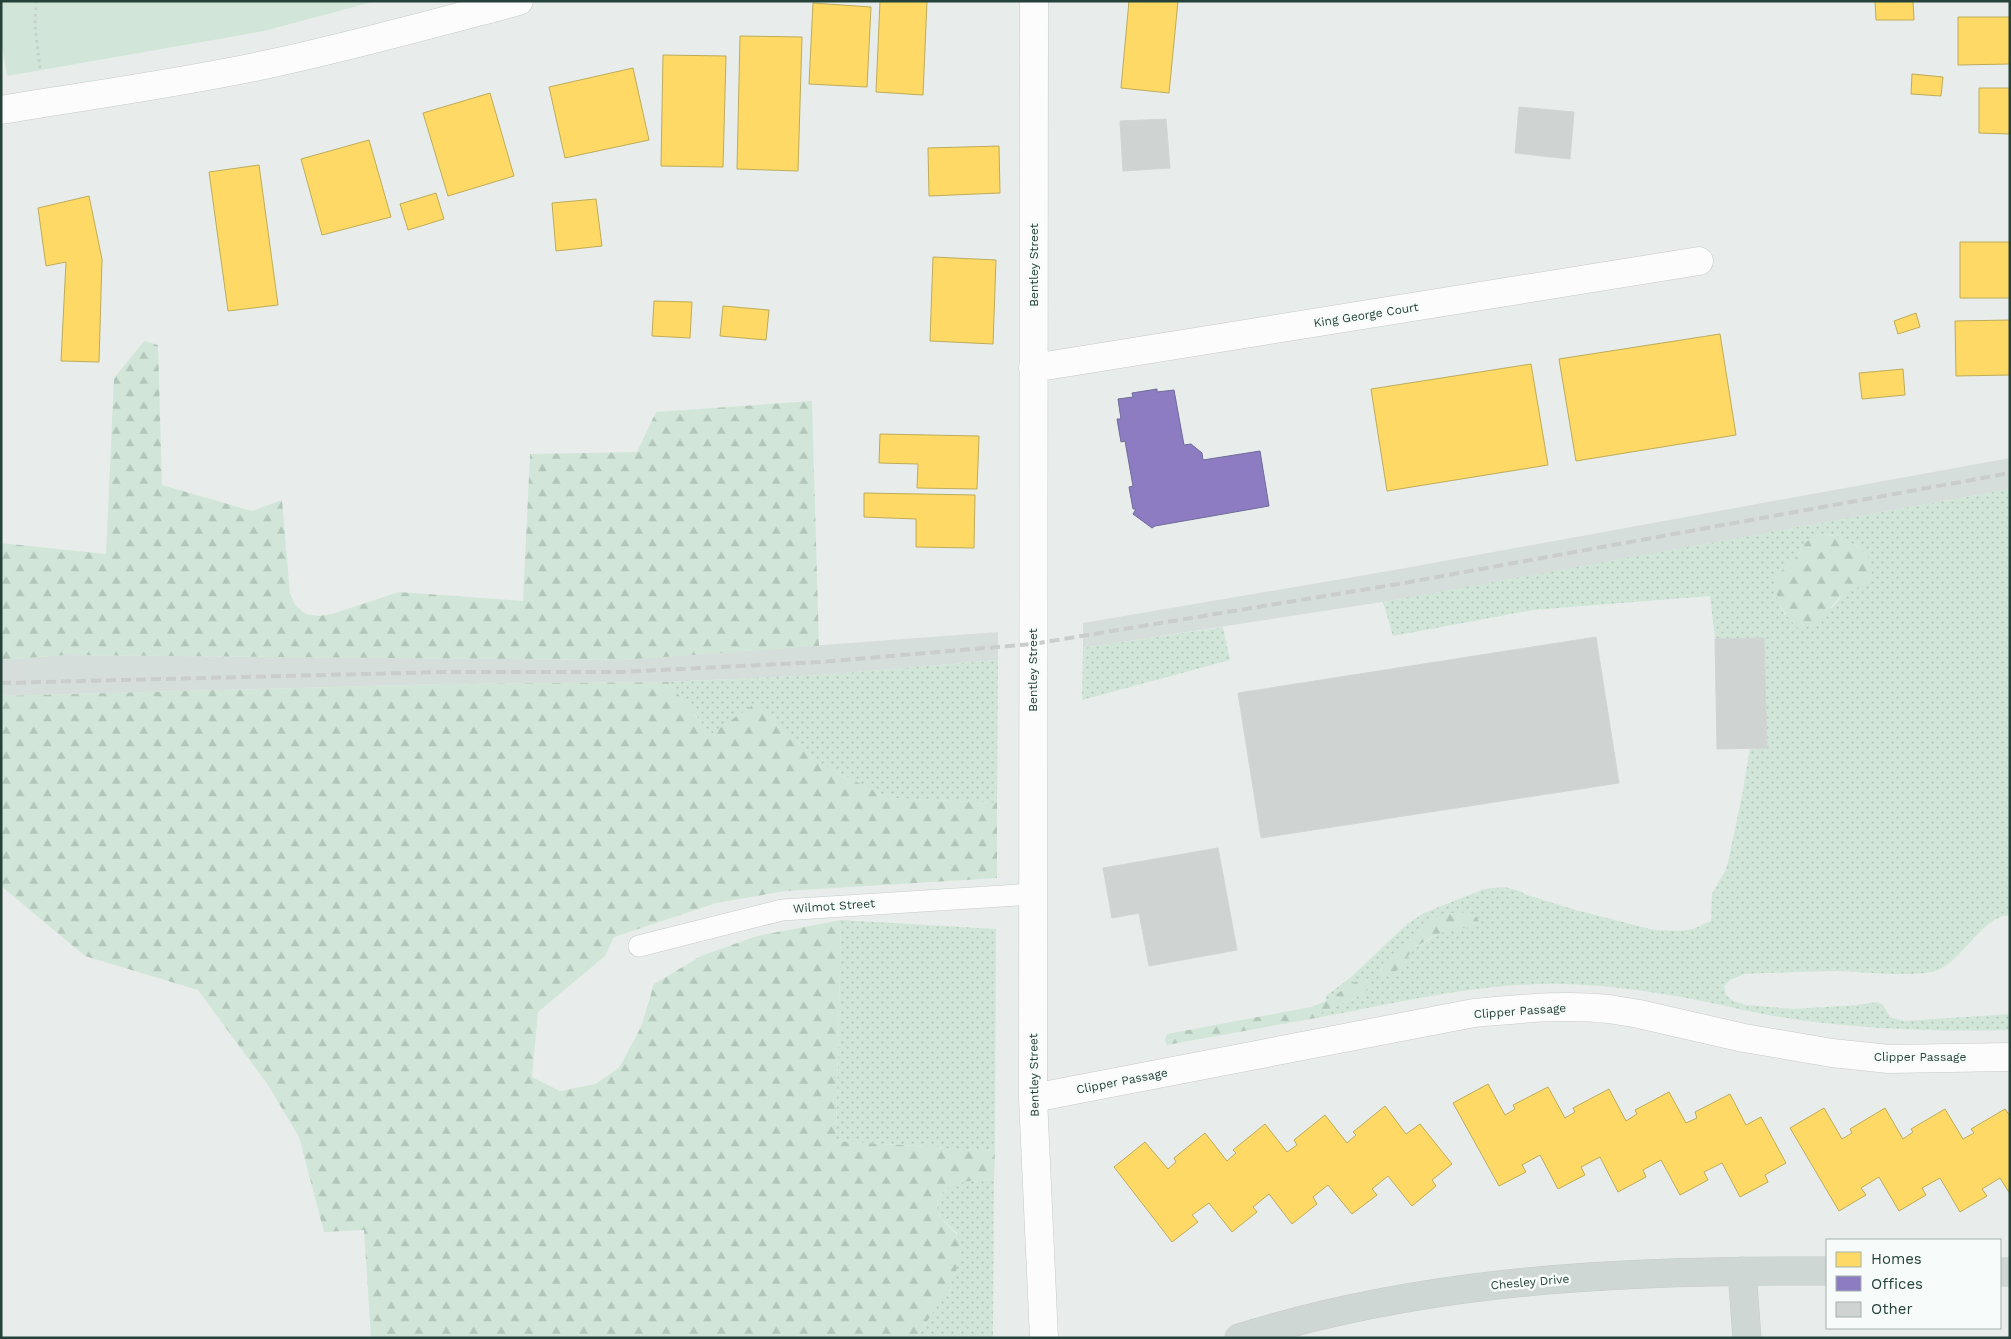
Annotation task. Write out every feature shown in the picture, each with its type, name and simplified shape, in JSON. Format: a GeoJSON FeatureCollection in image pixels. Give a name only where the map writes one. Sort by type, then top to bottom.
{"type":"FeatureCollection","features":[{"type":"Feature","properties":{"kind":"main road"},"geometry":{"type":"LineString","coordinates":[[1742,1271],[1747,1338]]}},
{"type":"Feature","properties":{"kind":"main road","name":"Chesley Drive"},"geometry":{"type":"LineString","coordinates":[[1239,1338],[1274,1327],[1434,1292],[1542,1280],[1645,1273],[1826,1271]]}},
{"type":"Feature","properties":{"kind":"street"},"geometry":{"type":"LineString","coordinates":[[1,110],[270,64],[412,30],[519,1]]}},
{"type":"Feature","properties":{"kind":"street","name":"Bentley Street"},"geometry":{"type":"LineString","coordinates":[[1034,1],[1033,1098],[1044,1338]]}},
{"type":"Feature","properties":{"kind":"street","name":"King George Court"},"geometry":{"type":"LineString","coordinates":[[1033,368],[1699,261]]}},
{"type":"Feature","properties":{"kind":"street","name":"Clipper Passage"},"geometry":{"type":"LineString","coordinates":[[1033,1098],[1474,1013],[1528,1008],[1589,1007],[1610,1009],[1784,1045],[1832,1053],[1888,1059],[2010,1057]]}},
{"type":"Feature","properties":{"kind":"lane","name":"Wilmot Street"},"geometry":{"type":"LineString","coordinates":[[639,946],[782,910],[1033,894]]}},
{"type":"Feature","properties":{"kind":"path"},"geometry":{"type":"LineString","coordinates":[[36,1],[36,43],[45,103]]}},
{"type":"Feature","properties":{"kind":"shaded area"},"geometry":{"type":"Polygon","coordinates":[[[2010,458],[2010,489],[1408,598],[1083,648],[1083,623],[1400,569],[2010,458]]]}},
{"type":"Feature","properties":{"kind":"shaded area"},"geometry":{"type":"Polygon","coordinates":[[[998,632],[998,660],[821,675],[668,682],[444,684],[1,696],[1,660],[65,655],[621,660],[998,632]]]}},
{"type":"Feature","properties":{"kind":"green space"},"geometry":{"type":"Polygon","coordinates":[[[1,1],[376,1],[264,31],[7,76],[1,40],[1,1]]]}},
{"type":"Feature","properties":{"kind":"green space"},"geometry":{"type":"Polygon","coordinates":[[[144,341],[158,345],[162,485],[252,511],[282,500],[290,594],[296,606],[306,614],[318,616],[332,614],[399,592],[523,601],[530,454],[637,452],[656,412],[812,401],[819,646],[621,660],[65,655],[1,660],[1,543],[106,554],[114,378],[144,341]]]}},
{"type":"Feature","properties":{"kind":"green space"},"geometry":{"type":"Polygon","coordinates":[[[2010,489],[2010,915],[2000,917],[1991,922],[1956,957],[1938,970],[1917,974],[1827,971],[1744,974],[1730,980],[1724,986],[1726,995],[1733,1001],[1747,1005],[1793,1009],[1877,1002],[1883,1005],[1890,1017],[1904,1021],[2010,1014],[2010,1030],[1923,1030],[1866,1027],[1770,1015],[1702,1001],[1616,987],[1563,984],[1501,986],[1470,990],[1316,1018],[1320,1013],[1365,993],[1353,983],[1326,1001],[1326,996],[1350,978],[1407,924],[1424,913],[1484,889],[1505,887],[1576,910],[1654,930],[1680,931],[1693,929],[1711,921],[1712,894],[1728,862],[1750,748],[1767,747],[1764,638],[1715,639],[1710,596],[1533,610],[1393,636],[1383,602],[2010,489]],[[1821,534],[1810,539],[1791,563],[1777,574],[1777,595],[1785,615],[1832,608],[1845,592],[1859,547],[1832,535],[1821,534]],[[1453,913],[1424,926],[1385,964],[1380,971],[1382,975],[1405,961],[1412,950],[1438,934],[1452,928],[1464,928],[1453,913]]]}},
{"type":"Feature","properties":{"kind":"green space"},"geometry":{"type":"Polygon","coordinates":[[[1821,534],[1845,540],[1862,550],[1868,556],[1872,572],[1867,582],[1843,595],[1819,622],[1807,627],[1798,628],[1787,616],[1777,598],[1777,574],[1791,563],[1810,539],[1821,534]]]}},
{"type":"Feature","properties":{"kind":"green space"},"geometry":{"type":"Polygon","coordinates":[[[1223,627],[1230,660],[1082,700],[1083,648],[1223,627]]]}},
{"type":"Feature","properties":{"kind":"green space"},"geometry":{"type":"Polygon","coordinates":[[[998,660],[997,803],[889,798],[821,764],[799,743],[711,734],[668,682],[821,675],[998,660]]]}},
{"type":"Feature","properties":{"kind":"green space"},"geometry":{"type":"Polygon","coordinates":[[[668,682],[711,734],[756,703],[821,764],[889,798],[997,803],[997,878],[785,891],[716,903],[614,937],[605,956],[538,1012],[532,1077],[560,1091],[595,1084],[619,1068],[641,1027],[654,984],[701,956],[757,936],[841,920],[836,1141],[995,1151],[994,1179],[969,1181],[953,1185],[941,1194],[938,1202],[937,1209],[939,1215],[960,1241],[960,1254],[954,1276],[949,1287],[915,1338],[371,1338],[364,1230],[324,1232],[299,1137],[268,1085],[198,990],[85,956],[1,886],[1,696],[444,684],[668,682]]]}},
{"type":"Feature","properties":{"kind":"green space"},"geometry":{"type":"Polygon","coordinates":[[[1459,912],[1473,914],[1477,917],[1479,923],[1477,927],[1452,929],[1438,934],[1414,949],[1400,968],[1392,974],[1382,975],[1380,972],[1384,965],[1429,921],[1440,916],[1459,912]]]}},
{"type":"Feature","properties":{"kind":"green space"},"geometry":{"type":"Polygon","coordinates":[[[841,920],[996,929],[995,1151],[836,1141],[841,920]]]}},
{"type":"Feature","properties":{"kind":"green space"},"geometry":{"type":"Polygon","coordinates":[[[1361,979],[1368,981],[1369,988],[1365,993],[1320,1013],[1316,1018],[1167,1045],[1165,1040],[1167,1034],[1311,1007],[1326,1001],[1361,979]]]}},
{"type":"Feature","properties":{"kind":"green space"},"geometry":{"type":"Polygon","coordinates":[[[994,1179],[993,1338],[915,1338],[930,1317],[957,1233],[942,1219],[937,1210],[939,1200],[943,1192],[949,1187],[975,1180],[994,1179]]]}},
{"type":"Feature","properties":{"kind":"building: Homes"},"geometry":{"type":"Polygon","coordinates":[[[880,1],[927,1],[923,95],[876,92],[880,1]]]}},
{"type":"Feature","properties":{"kind":"building: Homes"},"geometry":{"type":"Polygon","coordinates":[[[1129,1],[1178,1],[1169,93],[1121,88],[1129,1]]]}},
{"type":"Feature","properties":{"kind":"building: Homes"},"geometry":{"type":"Polygon","coordinates":[[[1875,1],[1913,1],[1914,20],[1876,20],[1875,1]]]}},
{"type":"Feature","properties":{"kind":"building: Homes"},"geometry":{"type":"Polygon","coordinates":[[[813,3],[871,7],[867,87],[809,84],[813,3]]]}},
{"type":"Feature","properties":{"kind":"building: Homes"},"geometry":{"type":"Polygon","coordinates":[[[1958,17],[2010,17],[2010,64],[1958,65],[1958,17]]]}},
{"type":"Feature","properties":{"kind":"building: Homes"},"geometry":{"type":"Polygon","coordinates":[[[740,36],[802,37],[798,171],[737,169],[740,36]]]}},
{"type":"Feature","properties":{"kind":"building: Homes"},"geometry":{"type":"Polygon","coordinates":[[[663,55],[726,56],[723,167],[661,166],[663,55]]]}},
{"type":"Feature","properties":{"kind":"building: Homes"},"geometry":{"type":"Polygon","coordinates":[[[633,68],[649,140],[565,158],[549,87],[633,68]]]}},
{"type":"Feature","properties":{"kind":"building: Homes"},"geometry":{"type":"Polygon","coordinates":[[[1912,74],[1943,77],[1941,96],[1911,94],[1912,74]]]}},
{"type":"Feature","properties":{"kind":"building: Homes"},"geometry":{"type":"Polygon","coordinates":[[[1979,88],[2010,88],[2010,134],[1979,133],[1979,88]]]}},
{"type":"Feature","properties":{"kind":"building: Homes"},"geometry":{"type":"Polygon","coordinates":[[[490,93],[514,176],[448,196],[423,113],[490,93]]]}},
{"type":"Feature","properties":{"kind":"building: Homes"},"geometry":{"type":"Polygon","coordinates":[[[369,140],[391,217],[322,235],[301,159],[369,140]]]}},
{"type":"Feature","properties":{"kind":"building: Homes"},"geometry":{"type":"Polygon","coordinates":[[[999,146],[1000,193],[929,196],[928,148],[999,146]]]}},
{"type":"Feature","properties":{"kind":"building: Homes"},"geometry":{"type":"Polygon","coordinates":[[[259,165],[278,305],[228,311],[209,172],[259,165]]]}},
{"type":"Feature","properties":{"kind":"building: Homes"},"geometry":{"type":"Polygon","coordinates":[[[436,193],[444,219],[408,230],[400,204],[436,193]]]}},
{"type":"Feature","properties":{"kind":"building: Homes"},"geometry":{"type":"Polygon","coordinates":[[[89,196],[102,259],[99,362],[61,361],[66,262],[46,266],[38,208],[89,196]]]}},
{"type":"Feature","properties":{"kind":"building: Homes"},"geometry":{"type":"Polygon","coordinates":[[[596,199],[602,246],[556,251],[552,203],[596,199]]]}},
{"type":"Feature","properties":{"kind":"building: Homes"},"geometry":{"type":"Polygon","coordinates":[[[1960,242],[2010,242],[2010,298],[1960,298],[1960,242]]]}},
{"type":"Feature","properties":{"kind":"building: Homes"},"geometry":{"type":"Polygon","coordinates":[[[933,257],[996,260],[993,344],[930,341],[933,257]]]}},
{"type":"Feature","properties":{"kind":"building: Homes"},"geometry":{"type":"Polygon","coordinates":[[[654,301],[692,302],[690,338],[652,336],[654,301]]]}},
{"type":"Feature","properties":{"kind":"building: Homes"},"geometry":{"type":"Polygon","coordinates":[[[723,306],[769,310],[766,340],[720,336],[723,306]]]}},
{"type":"Feature","properties":{"kind":"building: Homes"},"geometry":{"type":"Polygon","coordinates":[[[1916,313],[1920,327],[1898,334],[1894,321],[1916,313]]]}},
{"type":"Feature","properties":{"kind":"building: Homes"},"geometry":{"type":"Polygon","coordinates":[[[2010,320],[2010,375],[1956,376],[1955,321],[2010,320]]]}},
{"type":"Feature","properties":{"kind":"building: Homes"},"geometry":{"type":"Polygon","coordinates":[[[1720,334],[1736,435],[1576,461],[1559,359],[1720,334]]]}},
{"type":"Feature","properties":{"kind":"building: Homes"},"geometry":{"type":"Polygon","coordinates":[[[1531,364],[1548,465],[1387,491],[1371,389],[1531,364]]]}},
{"type":"Feature","properties":{"kind":"building: Homes"},"geometry":{"type":"Polygon","coordinates":[[[1903,369],[1905,395],[1862,399],[1859,373],[1903,369]]]}},
{"type":"Feature","properties":{"kind":"building: Homes"},"geometry":{"type":"Polygon","coordinates":[[[880,434],[979,436],[977,489],[917,488],[918,464],[879,463],[880,434]]]}},
{"type":"Feature","properties":{"kind":"building: Homes"},"geometry":{"type":"Polygon","coordinates":[[[864,493],[975,495],[974,548],[916,547],[916,519],[864,517],[864,493]]]}},
{"type":"Feature","properties":{"kind":"building: Homes"},"geometry":{"type":"Polygon","coordinates":[[[1488,1084],[1505,1115],[1515,1109],[1513,1105],[1548,1087],[1565,1118],[1575,1112],[1573,1108],[1609,1089],[1626,1121],[1637,1114],[1635,1110],[1669,1092],[1686,1123],[1697,1118],[1695,1112],[1730,1094],[1746,1125],[1761,1117],[1786,1163],[1765,1175],[1768,1182],[1740,1197],[1722,1163],[1704,1172],[1708,1180],[1680,1195],[1661,1160],[1643,1170],[1646,1177],[1618,1192],[1600,1157],[1581,1167],[1585,1175],[1558,1189],[1540,1155],[1522,1165],[1526,1172],[1499,1186],[1453,1103],[1488,1084]]]}},
{"type":"Feature","properties":{"kind":"building: Homes"},"geometry":{"type":"Polygon","coordinates":[[[1385,1106],[1406,1134],[1420,1124],[1452,1164],[1432,1180],[1436,1186],[1412,1206],[1388,1176],[1372,1189],[1377,1195],[1352,1214],[1328,1185],[1313,1197],[1317,1204],[1292,1224],[1269,1194],[1253,1207],[1257,1212],[1232,1232],[1209,1203],[1192,1215],[1198,1222],[1172,1242],[1114,1167],[1145,1142],[1168,1169],[1176,1162],[1174,1158],[1205,1133],[1227,1161],[1236,1153],[1233,1150],[1265,1124],[1287,1152],[1297,1145],[1294,1140],[1325,1115],[1347,1143],[1356,1135],[1353,1132],[1385,1106]]]}},
{"type":"Feature","properties":{"kind":"building: Homes"},"geometry":{"type":"Polygon","coordinates":[[[1824,1108],[1842,1139],[1852,1133],[1850,1129],[1885,1108],[1903,1139],[1913,1132],[1911,1129],[1945,1109],[1963,1139],[1974,1133],[1971,1129],[2005,1109],[2010,1116],[2010,1194],[2000,1178],[1982,1189],[1987,1196],[1960,1212],[1940,1178],[1922,1188],[1926,1195],[1899,1211],[1879,1177],[1861,1188],[1866,1195],[1839,1211],[1790,1128],[1824,1108]]]}},
{"type":"Feature","properties":{"kind":"building: Offices"},"geometry":{"type":"Polygon","coordinates":[[[1157,389],[1157,392],[1174,390],[1184,445],[1191,444],[1202,453],[1203,460],[1260,451],[1269,506],[1152,528],[1133,514],[1136,509],[1133,509],[1129,487],[1133,486],[1125,441],[1121,442],[1117,419],[1121,419],[1118,399],[1133,397],[1132,393],[1157,389]]]}},
{"type":"Feature","properties":{"kind":"building: Other"},"geometry":{"type":"Polygon","coordinates":[[[1519,107],[1574,112],[1570,159],[1515,153],[1519,107]]]}},
{"type":"Feature","properties":{"kind":"building: Other"},"geometry":{"type":"Polygon","coordinates":[[[1166,119],[1170,168],[1123,171],[1120,121],[1166,119]]]}},
{"type":"Feature","properties":{"kind":"building: Other"},"geometry":{"type":"Polygon","coordinates":[[[1596,637],[1619,783],[1261,838],[1238,693],[1596,637]]]}},
{"type":"Feature","properties":{"kind":"building: Other"},"geometry":{"type":"Polygon","coordinates":[[[1764,638],[1767,748],[1717,749],[1715,639],[1764,638]]]}},
{"type":"Feature","properties":{"kind":"building: Other"},"geometry":{"type":"Polygon","coordinates":[[[1218,848],[1237,950],[1149,966],[1139,913],[1112,918],[1103,868],[1218,848]]]}},
{"type":"Feature","properties":{"kind":"railway"},"geometry":{"type":"LineString","coordinates":[[1,683],[444,672],[622,672],[820,662],[1033,644],[1404,583],[2010,473]]}}]}
